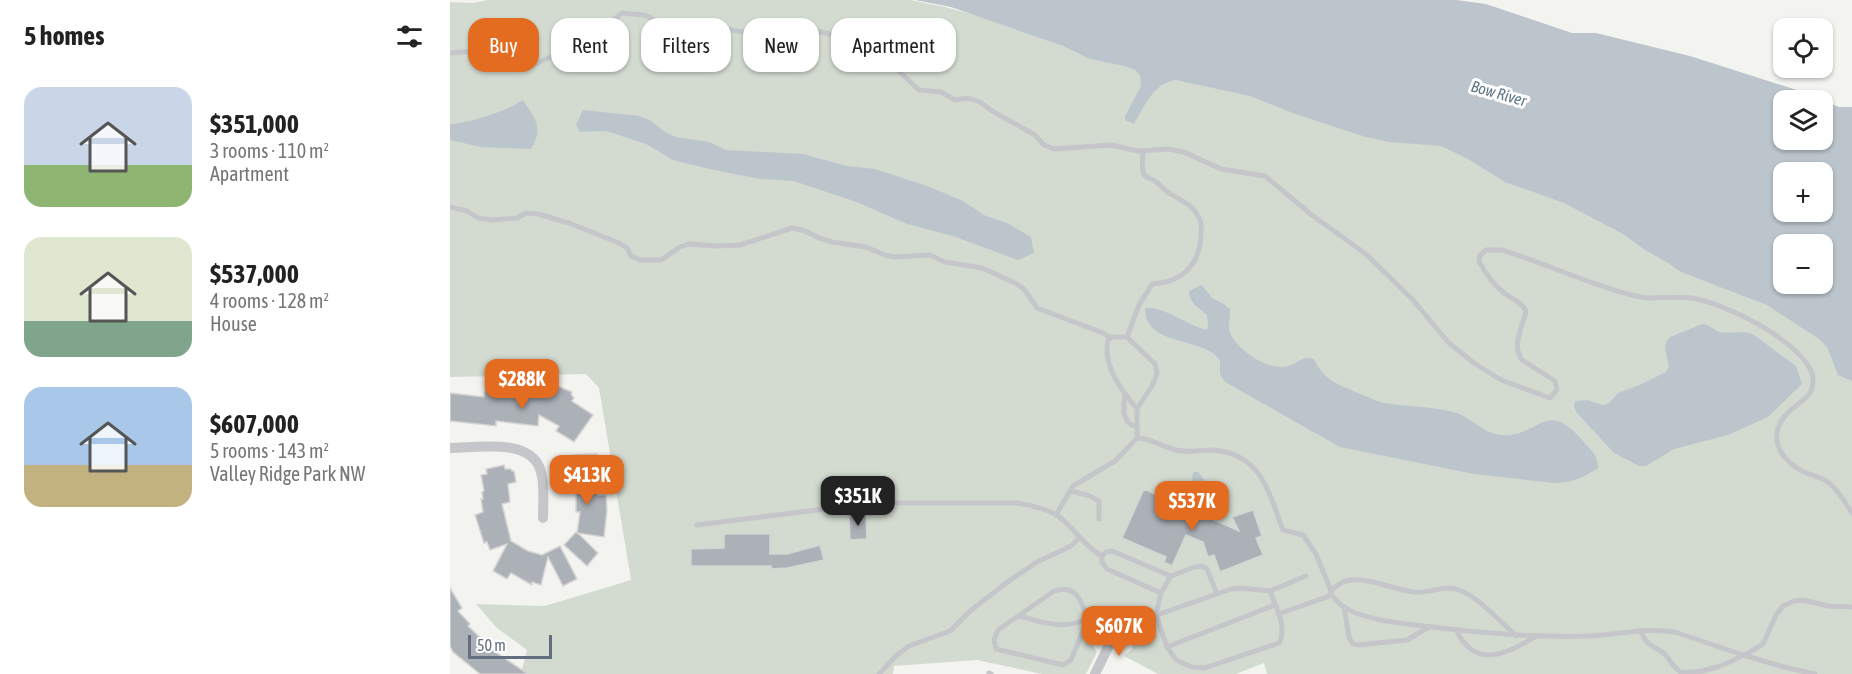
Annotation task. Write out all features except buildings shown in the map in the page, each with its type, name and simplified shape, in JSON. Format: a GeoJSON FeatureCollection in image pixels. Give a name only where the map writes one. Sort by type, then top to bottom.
{"type":"FeatureCollection","features":[{"type":"Feature","properties":{"kind":"street"},"geometry":{"type":"LineString","coordinates":[[450,448],[513,447],[529,453],[535,458],[542,473],[543,518]]}},
{"type":"Feature","properties":{"kind":"street"},"geometry":{"type":"LineString","coordinates":[[1095,674],[1117,629]]}},
{"type":"Feature","properties":{"kind":"lane"},"geometry":{"type":"LineString","coordinates":[[450,53],[475,51],[508,63],[528,67],[555,55],[589,50],[600,43],[612,21],[622,13],[644,15],[665,24],[690,23],[743,32],[810,30],[858,41],[873,47],[919,90],[941,92],[955,100],[974,99],[1035,135],[1044,145],[1054,149],[1111,145],[1143,150],[1169,149],[1184,152],[1221,169],[1265,176],[1313,216],[1366,254],[1413,300],[1449,343],[1474,363],[1501,380],[1550,398],[1557,390],[1555,381],[1522,360],[1518,354],[1517,346],[1526,311],[1521,303],[1504,293],[1485,273],[1479,261],[1480,255],[1486,250],[1502,250],[1633,295],[1648,298],[1676,296],[1692,298],[1734,311],[1782,341],[1811,372],[1813,379],[1811,391],[1782,419],[1776,434],[1776,443],[1785,459],[1805,472],[1831,484],[1852,513]]}},
{"type":"Feature","properties":{"kind":"lane"},"geometry":{"type":"LineString","coordinates":[[1126,337],[1138,305],[1152,284],[1169,283],[1189,269],[1198,255],[1201,239],[1201,222],[1192,207],[1143,173],[1143,150]]}},
{"type":"Feature","properties":{"kind":"lane"},"geometry":{"type":"LineString","coordinates":[[450,207],[485,219],[506,219],[526,213],[569,223],[619,243],[627,248],[631,256],[640,260],[661,260],[680,247],[689,244],[717,246],[740,244],[792,228],[832,242],[866,247],[885,255],[895,257],[930,255],[956,265],[982,268],[1024,289],[1037,308],[1111,338],[1126,337],[1155,364],[1157,374],[1137,409],[1137,438],[1115,461],[1073,486],[1056,515]]}},
{"type":"Feature","properties":{"kind":"lane"},"geometry":{"type":"LineString","coordinates":[[1111,338],[1106,346],[1110,367],[1125,394],[1137,409]]}},
{"type":"Feature","properties":{"kind":"lane"},"geometry":{"type":"LineString","coordinates":[[1125,394],[1123,410],[1125,417],[1131,425],[1137,426]]}},
{"type":"Feature","properties":{"kind":"lane"},"geometry":{"type":"LineString","coordinates":[[1137,438],[1145,438],[1174,450],[1214,450],[1231,454],[1244,459],[1253,466],[1260,473],[1267,488],[1282,530],[1303,535],[1316,554],[1331,592],[1344,607],[1354,612],[1391,622],[1516,636],[1592,636],[1658,629],[1675,632],[1784,667],[1815,674]]}},
{"type":"Feature","properties":{"kind":"lane"},"geometry":{"type":"LineString","coordinates":[[1071,491],[1099,501],[1099,519]]}},
{"type":"Feature","properties":{"kind":"lane"},"geometry":{"type":"LineString","coordinates":[[698,525],[873,503],[1017,503],[1034,506],[1056,515],[1090,549],[1102,556]]}},
{"type":"Feature","properties":{"kind":"lane"},"geometry":{"type":"LineString","coordinates":[[879,674],[909,646],[950,631],[969,612],[1005,583],[1037,562],[1071,546],[1079,538]]}},
{"type":"Feature","properties":{"kind":"lane"},"geometry":{"type":"LineString","coordinates":[[1161,593],[1107,569],[1102,562],[1102,556],[1112,551],[1171,576]]}},
{"type":"Feature","properties":{"kind":"lane"},"geometry":{"type":"LineString","coordinates":[[1217,594],[1207,569],[1202,567],[1195,567],[1171,576],[1161,593],[1156,615],[1167,647],[1176,660],[1191,667],[1206,668],[1279,643],[1282,636],[1278,614],[1270,591]]}},
{"type":"Feature","properties":{"kind":"lane"},"geometry":{"type":"LineString","coordinates":[[1019,616],[1058,626],[1072,626],[1088,619],[1117,629],[1217,594],[1241,588],[1270,591],[1306,576]]}},
{"type":"Feature","properties":{"kind":"lane"},"geometry":{"type":"LineString","coordinates":[[1278,614],[1331,592],[1340,583],[1352,580],[1362,580],[1414,592],[1452,588],[1466,593],[1516,636]]}},
{"type":"Feature","properties":{"kind":"lane"},"geometry":{"type":"LineString","coordinates":[[1064,588],[1072,590],[1081,601],[1088,619],[1071,660],[1064,665],[996,649],[994,640],[998,630],[1054,591],[1064,588]]}},
{"type":"Feature","properties":{"kind":"lane"},"geometry":{"type":"LineString","coordinates":[[1640,630],[1646,644],[1662,652],[1675,668],[1682,672],[1699,674],[1714,670],[1763,644],[1776,615],[1783,606],[1794,601],[1803,600],[1828,606],[1852,607]]}},
{"type":"Feature","properties":{"kind":"lane"},"geometry":{"type":"LineString","coordinates":[[1167,647],[1275,605]]}},
{"type":"Feature","properties":{"kind":"lane"},"geometry":{"type":"LineString","coordinates":[[1344,607],[1349,637],[1353,644],[1407,640],[1429,627]]}},
{"type":"Feature","properties":{"kind":"lane"},"geometry":{"type":"LineString","coordinates":[[1456,630],[1461,640],[1470,648],[1490,656],[1502,655],[1535,637]]}},
{"type":"Feature","properties":{"kind":"shaded area"},"geometry":{"type":"Polygon","coordinates":[[[488,0],[910,0],[945,7],[1451,138],[1852,343],[1852,674],[1267,674],[1264,663],[1236,674],[1158,674],[1124,656],[1132,649],[1134,627],[1126,617],[1107,614],[1097,622],[1092,631],[1091,641],[1097,652],[1086,674],[1042,674],[977,660],[894,666],[893,674],[521,674],[527,650],[497,628],[476,604],[545,606],[631,580],[599,388],[586,374],[450,377],[450,2],[473,3],[488,0]]]}},
{"type":"Feature","properties":{"kind":"water","name":"Bow River"},"geometry":{"type":"Polygon","coordinates":[[[915,0],[1456,0],[1486,4],[1572,33],[1596,33],[1690,56],[1797,90],[1773,90],[1773,150],[1833,150],[1833,105],[1852,107],[1852,381],[1838,375],[1827,347],[1819,339],[1767,305],[1681,272],[1623,234],[1564,203],[1505,182],[1468,159],[1441,146],[1389,142],[1366,137],[1298,115],[1250,96],[1176,80],[1156,90],[1134,124],[1125,120],[1125,116],[1141,86],[1140,76],[1135,70],[1090,59],[1063,46],[951,7],[915,0]]]}},
{"type":"Feature","properties":{"kind":"water"},"geometry":{"type":"Polygon","coordinates":[[[523,100],[534,118],[537,129],[535,142],[531,149],[481,147],[450,140],[450,124],[488,116],[523,100]]]}},
{"type":"Feature","properties":{"kind":"water"},"geometry":{"type":"Polygon","coordinates":[[[583,110],[639,116],[650,120],[665,132],[676,137],[709,142],[726,150],[803,154],[847,166],[875,169],[927,186],[963,201],[984,215],[1009,224],[1031,237],[1034,253],[1018,260],[953,236],[907,224],[854,201],[794,181],[760,179],[714,170],[673,160],[646,144],[606,131],[580,132],[576,125],[583,110]]]}},
{"type":"Feature","properties":{"kind":"water"},"geometry":{"type":"Polygon","coordinates":[[[1202,285],[1212,298],[1230,309],[1229,330],[1234,340],[1264,363],[1281,367],[1304,359],[1314,359],[1329,379],[1372,399],[1385,403],[1453,412],[1495,434],[1514,434],[1542,423],[1560,422],[1570,428],[1591,450],[1597,460],[1598,468],[1578,479],[1554,483],[1474,474],[1340,447],[1225,382],[1220,374],[1220,361],[1213,353],[1165,336],[1154,330],[1147,321],[1145,308],[1152,308],[1206,330],[1207,315],[1189,295],[1189,291],[1202,285]]]}},
{"type":"Feature","properties":{"kind":"water"},"geometry":{"type":"Polygon","coordinates":[[[1702,324],[1720,332],[1754,335],[1796,366],[1802,384],[1768,417],[1728,435],[1674,449],[1646,466],[1639,466],[1614,453],[1577,413],[1574,407],[1575,401],[1587,400],[1603,405],[1609,403],[1618,393],[1666,372],[1669,366],[1665,349],[1666,342],[1670,337],[1702,324]]]}},
{"type":"Feature","properties":{"kind":"water"},"geometry":{"type":"Polygon","coordinates":[[[1194,472],[1198,472],[1206,482],[1216,482],[1226,486],[1224,494],[1219,497],[1198,494],[1194,489],[1192,476],[1194,472]]]}}]}
